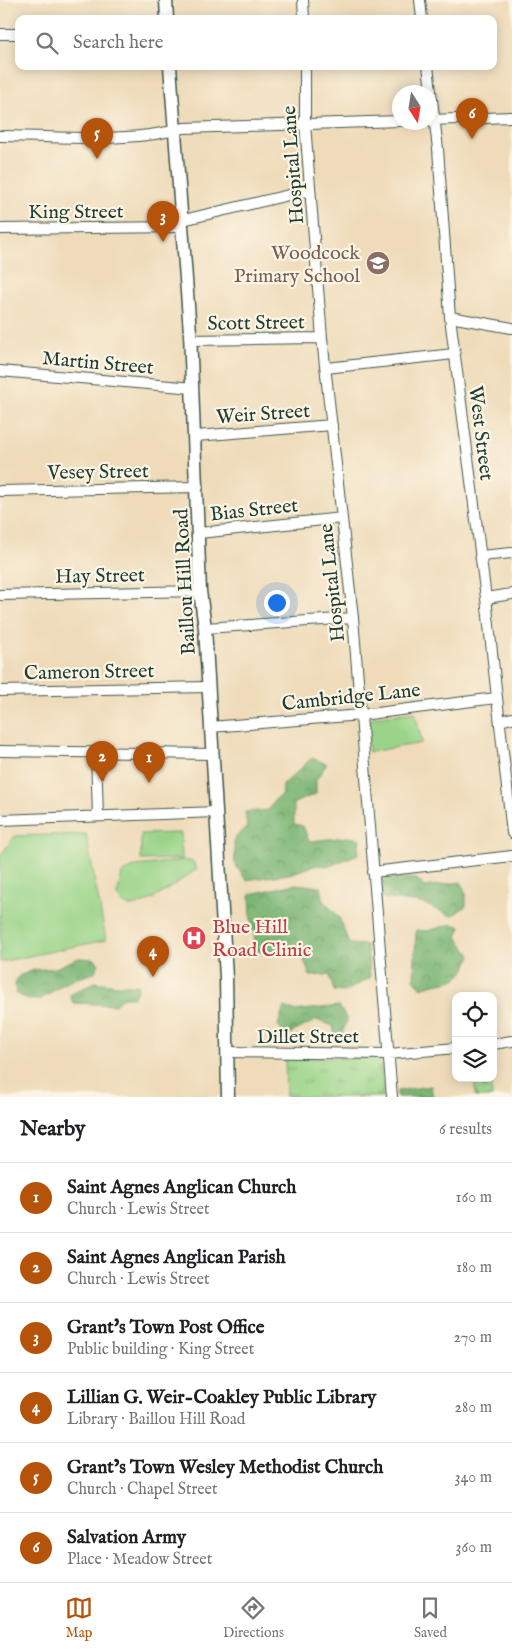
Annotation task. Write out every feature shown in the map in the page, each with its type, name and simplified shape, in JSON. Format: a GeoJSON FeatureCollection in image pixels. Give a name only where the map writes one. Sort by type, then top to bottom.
{"type":"FeatureCollection","features":[{"type":"Feature","properties":{"kind":"main road"},"geometry":{"type":"LineString","coordinates":[[166,0],[167,15]]}},
{"type":"Feature","properties":{"kind":"main road","name":"Baillou Hill Road"},"geometry":{"type":"LineString","coordinates":[[170,70],[183,224],[196,436],[200,591],[205,628],[226,977],[228,1097]]}},
{"type":"Feature","properties":{"kind":"street"},"geometry":{"type":"LineString","coordinates":[[303,0],[304,15]]}},
{"type":"Feature","properties":{"kind":"street"},"geometry":{"type":"LineString","coordinates":[[420,0],[422,15]]}},
{"type":"Feature","properties":{"kind":"street"},"geometry":{"type":"LineString","coordinates":[[0,34],[15,34]]}},
{"type":"Feature","properties":{"kind":"street","name":"Hospital Lane"},"geometry":{"type":"LineString","coordinates":[[305,70],[305,124],[322,338],[353,618],[392,1097]]}},
{"type":"Feature","properties":{"kind":"street","name":"West Street"},"geometry":{"type":"LineString","coordinates":[[428,70],[429,85]]}},
{"type":"Feature","properties":{"kind":"street"},"geometry":{"type":"LineString","coordinates":[[437,120],[512,117]]}},
{"type":"Feature","properties":{"kind":"street"},"geometry":{"type":"LineString","coordinates":[[0,136],[93,137],[163,134],[184,128],[392,121]]}},
{"type":"Feature","properties":{"kind":"street","name":"West Street"},"geometry":{"type":"LineString","coordinates":[[433,130],[454,354],[486,598],[496,698],[508,767],[512,833]]}},
{"type":"Feature","properties":{"kind":"street","name":"King Street"},"geometry":{"type":"LineString","coordinates":[[0,229],[183,224],[310,190]]}},
{"type":"Feature","properties":{"kind":"street"},"geometry":{"type":"LineString","coordinates":[[450,317],[512,328]]}},
{"type":"Feature","properties":{"kind":"street","name":"Scott Street"},"geometry":{"type":"LineString","coordinates":[[190,340],[322,338]]}},
{"type":"Feature","properties":{"kind":"street"},"geometry":{"type":"LineString","coordinates":[[326,368],[454,354]]}},
{"type":"Feature","properties":{"kind":"street","name":"Martin Street"},"geometry":{"type":"LineString","coordinates":[[0,371],[193,388]]}},
{"type":"Feature","properties":{"kind":"street","name":"Weir Street"},"geometry":{"type":"LineString","coordinates":[[196,436],[332,425]]}},
{"type":"Feature","properties":{"kind":"street","name":"Vesey Street"},"geometry":{"type":"LineString","coordinates":[[0,491],[198,487]]}},
{"type":"Feature","properties":{"kind":"street","name":"Bias Street"},"geometry":{"type":"LineString","coordinates":[[199,533],[342,518]]}},
{"type":"Feature","properties":{"kind":"street"},"geometry":{"type":"LineString","coordinates":[[480,556],[512,553]]}},
{"type":"Feature","properties":{"kind":"street","name":"Hay Street"},"geometry":{"type":"LineString","coordinates":[[0,595],[200,591]]}},
{"type":"Feature","properties":{"kind":"street"},"geometry":{"type":"LineString","coordinates":[[486,598],[512,594]]}},
{"type":"Feature","properties":{"kind":"street"},"geometry":{"type":"LineString","coordinates":[[205,628],[353,618]]}},
{"type":"Feature","properties":{"kind":"street","name":"Cameron Street"},"geometry":{"type":"LineString","coordinates":[[0,691],[208,687]]}},
{"type":"Feature","properties":{"kind":"street","name":"Cambridge Lane"},"geometry":{"type":"LineString","coordinates":[[210,727],[361,715],[496,698]]}},
{"type":"Feature","properties":{"kind":"street"},"geometry":{"type":"LineString","coordinates":[[500,720],[512,718]]}},
{"type":"Feature","properties":{"kind":"street"},"geometry":{"type":"LineString","coordinates":[[0,751],[212,754]]}},
{"type":"Feature","properties":{"kind":"street"},"geometry":{"type":"LineString","coordinates":[[96,752],[98,816]]}},
{"type":"Feature","properties":{"kind":"street"},"geometry":{"type":"LineString","coordinates":[[0,820],[217,812]]}},
{"type":"Feature","properties":{"kind":"street"},"geometry":{"type":"LineString","coordinates":[[373,872],[512,856]]}},
{"type":"Feature","properties":{"kind":"street"},"geometry":{"type":"LineString","coordinates":[[497,1043],[512,1041]]}},
{"type":"Feature","properties":{"kind":"street","name":"Dillet Street"},"geometry":{"type":"LineString","coordinates":[[227,1052],[389,1054],[452,1048]]}},
{"type":"Feature","properties":{"kind":"green space"},"geometry":{"type":"Polygon","coordinates":[[[415,712],[422,743],[369,752],[367,724],[373,717],[415,712]]]}},
{"type":"Feature","properties":{"kind":"green space"},"geometry":{"type":"Polygon","coordinates":[[[312,758],[327,764],[316,780],[316,794],[294,803],[294,824],[303,826],[309,841],[348,837],[360,839],[358,854],[330,866],[317,865],[289,874],[246,880],[235,864],[234,839],[247,827],[245,812],[269,810],[273,802],[282,794],[283,785],[312,758]]]}},
{"type":"Feature","properties":{"kind":"green space"},"geometry":{"type":"Polygon","coordinates":[[[181,833],[182,859],[141,860],[141,834],[181,833]]]}},
{"type":"Feature","properties":{"kind":"green space"},"geometry":{"type":"Polygon","coordinates":[[[86,834],[106,940],[0,962],[0,856],[15,836],[86,834]]]}},
{"type":"Feature","properties":{"kind":"green space"},"geometry":{"type":"Polygon","coordinates":[[[185,860],[193,862],[197,869],[154,898],[129,906],[123,903],[117,896],[122,873],[136,866],[185,860]]]}},
{"type":"Feature","properties":{"kind":"green space"},"geometry":{"type":"Polygon","coordinates":[[[385,877],[417,879],[424,887],[461,882],[466,894],[466,906],[452,916],[421,903],[381,898],[385,877]]]}},
{"type":"Feature","properties":{"kind":"green space"},"geometry":{"type":"Polygon","coordinates":[[[296,884],[321,887],[324,901],[339,917],[349,944],[367,945],[370,978],[344,992],[334,991],[329,975],[310,976],[303,958],[257,951],[251,920],[250,894],[296,884]]]}},
{"type":"Feature","properties":{"kind":"green space"},"geometry":{"type":"Polygon","coordinates":[[[452,924],[461,927],[457,937],[471,955],[467,965],[458,977],[452,980],[421,988],[414,979],[416,930],[427,931],[452,924]]]}},
{"type":"Feature","properties":{"kind":"green space"},"geometry":{"type":"Polygon","coordinates":[[[79,958],[95,959],[99,964],[94,973],[74,979],[38,999],[31,1000],[16,993],[15,983],[19,976],[34,970],[55,968],[79,958]]]}},
{"type":"Feature","properties":{"kind":"green space"},"geometry":{"type":"Polygon","coordinates":[[[95,982],[137,985],[138,988],[134,997],[123,997],[115,1005],[73,1003],[70,995],[95,982]]]}},
{"type":"Feature","properties":{"kind":"green space"},"geometry":{"type":"Polygon","coordinates":[[[339,1006],[347,1020],[342,1034],[335,1035],[333,1026],[317,1020],[285,1036],[278,1025],[284,1007],[294,1011],[339,1006]]]}},
{"type":"Feature","properties":{"kind":"green space"},"geometry":{"type":"Polygon","coordinates":[[[285,1058],[380,1058],[383,1097],[286,1097],[285,1058]]]}},
{"type":"Feature","properties":{"kind":"green space"},"geometry":{"type":"Polygon","coordinates":[[[475,1082],[490,1082],[492,1097],[475,1097],[475,1082]]]}},
{"type":"Feature","properties":{"kind":"green space"},"geometry":{"type":"Polygon","coordinates":[[[431,1086],[433,1097],[397,1097],[397,1091],[431,1086]]]}},
{"type":"Feature","properties":{"kind":"place","name":"Salvation Army"},"geometry":{"type":"Point","coordinates":[472,139]}},
{"type":"Feature","properties":{"kind":"place","name":"Grant’s Town Wesley Methodist Church"},"geometry":{"type":"Point","coordinates":[97,159]}},
{"type":"Feature","properties":{"kind":"place","name":"Grant's Town Post Office"},"geometry":{"type":"Point","coordinates":[163,242]}},
{"type":"Feature","properties":{"kind":"place","name":"Woodcock Primary School"},"geometry":{"type":"Point","coordinates":[378,263]}},
{"type":"Feature","properties":{"kind":"place","name":"Saint Agnes Anglican Parish"},"geometry":{"type":"Point","coordinates":[102,782]}},
{"type":"Feature","properties":{"kind":"place","name":"Saint Agnes Anglican Church"},"geometry":{"type":"Point","coordinates":[149,783]}},
{"type":"Feature","properties":{"kind":"place","name":"Blue Hill Road Clinic"},"geometry":{"type":"Point","coordinates":[194,938]}},
{"type":"Feature","properties":{"kind":"place","name":"Lillian G. Weir-Coakley Public Library"},"geometry":{"type":"Point","coordinates":[153,977]}}]}
